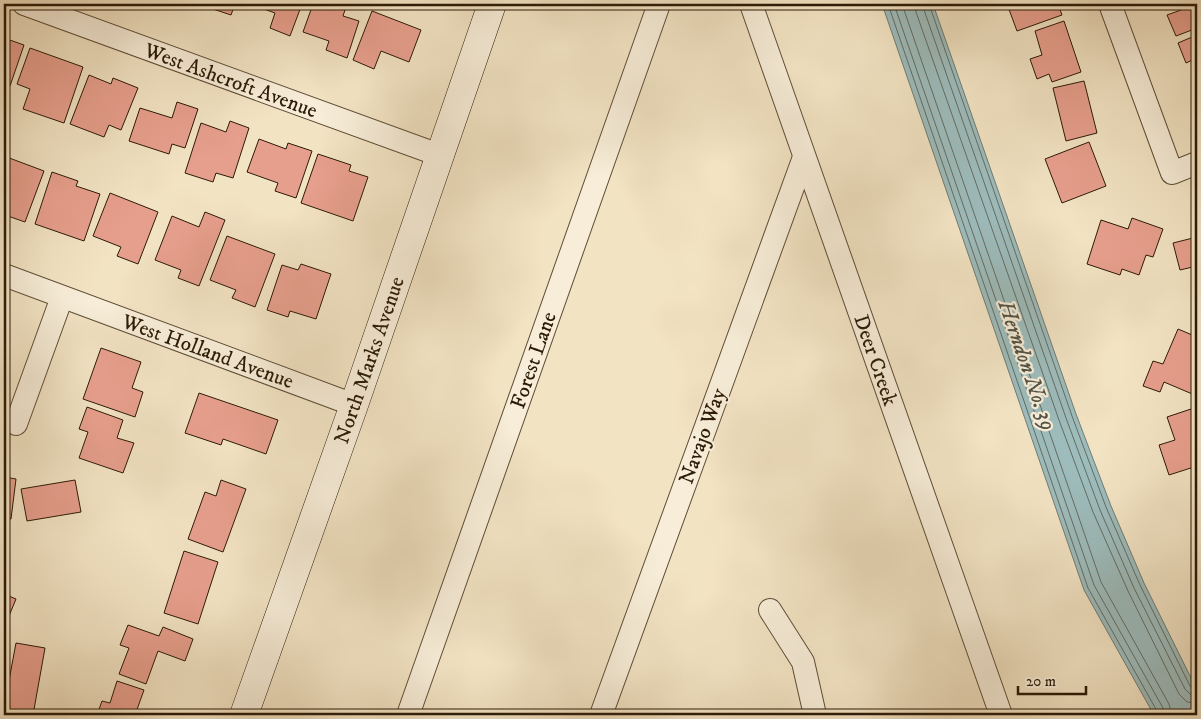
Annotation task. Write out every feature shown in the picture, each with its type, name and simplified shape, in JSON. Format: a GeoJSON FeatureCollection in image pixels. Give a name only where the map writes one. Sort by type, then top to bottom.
{"type":"FeatureCollection","features":[{"type":"Feature","properties":{"kind":"main road","name":"North Marks Avenue"},"geometry":{"type":"LineString","coordinates":[[244,715],[354,405],[492,4]]}},
{"type":"Feature","properties":{"kind":"street","name":"West Ashcroft Avenue"},"geometry":{"type":"LineString","coordinates":[[24,4],[439,156]]}},
{"type":"Feature","properties":{"kind":"street","name":"Forest Lane"},"geometry":{"type":"LineString","coordinates":[[408,715],[659,4]]}},
{"type":"Feature","properties":{"kind":"street","name":"Deer Creek"},"geometry":{"type":"LineString","coordinates":[[751,4],[1001,715]]}},
{"type":"Feature","properties":{"kind":"street"},"geometry":{"type":"LineString","coordinates":[[1110,4],[1172,173],[1197,163]]}},
{"type":"Feature","properties":{"kind":"street","name":"Navajo Way"},"geometry":{"type":"LineString","coordinates":[[601,715],[804,157]]}},
{"type":"Feature","properties":{"kind":"street","name":"West Holland Avenue"},"geometry":{"type":"LineString","coordinates":[[4,275],[354,405]]}},
{"type":"Feature","properties":{"kind":"street"},"geometry":{"type":"LineString","coordinates":[[16,424],[62,297]]}},
{"type":"Feature","properties":{"kind":"street"},"geometry":{"type":"LineString","coordinates":[[770,610],[803,662],[815,715]]}},
{"type":"Feature","properties":{"kind":"water","name":"Herndon No. 39"},"geometry":{"type":"Polygon","coordinates":[[[882,4],[933,4],[1076,414],[1111,506],[1144,583],[1197,690],[1197,715],[1154,715],[1084,590],[882,4]]]}},
{"type":"Feature","properties":{"kind":"building"},"geometry":{"type":"Polygon","coordinates":[[[209,4],[235,4],[231,15],[207,7],[209,4]]]}},
{"type":"Feature","properties":{"kind":"building"},"geometry":{"type":"Polygon","coordinates":[[[250,4],[302,4],[290,36],[270,28],[275,13],[250,4]]]}},
{"type":"Feature","properties":{"kind":"building"},"geometry":{"type":"Polygon","coordinates":[[[313,4],[347,4],[343,16],[359,21],[347,58],[326,50],[329,41],[303,32],[313,4]]]}},
{"type":"Feature","properties":{"kind":"building"},"geometry":{"type":"Polygon","coordinates":[[[1007,4],[1058,4],[1062,15],[1017,31],[1007,4]]]}},
{"type":"Feature","properties":{"kind":"building"},"geometry":{"type":"Polygon","coordinates":[[[1178,4],[1197,4],[1197,28],[1176,36],[1167,15],[1181,10],[1178,4]]]}},
{"type":"Feature","properties":{"kind":"building"},"geometry":{"type":"Polygon","coordinates":[[[372,11],[421,30],[409,62],[381,51],[374,69],[353,60],[372,11]]]}},
{"type":"Feature","properties":{"kind":"building"},"geometry":{"type":"Polygon","coordinates":[[[1064,21],[1081,72],[1052,82],[1049,74],[1037,79],[1030,59],[1042,55],[1035,31],[1064,21]]]}},
{"type":"Feature","properties":{"kind":"building"},"geometry":{"type":"Polygon","coordinates":[[[1197,35],[1197,58],[1186,63],[1178,43],[1197,35]]]}},
{"type":"Feature","properties":{"kind":"building"},"geometry":{"type":"Polygon","coordinates":[[[4,38],[24,45],[10,86],[4,84],[6,73],[4,72],[4,38]]]}},
{"type":"Feature","properties":{"kind":"building"},"geometry":{"type":"Polygon","coordinates":[[[30,48],[83,67],[64,123],[23,109],[30,89],[17,84],[30,48]]]}},
{"type":"Feature","properties":{"kind":"building"},"geometry":{"type":"Polygon","coordinates":[[[89,75],[111,84],[113,78],[138,88],[121,130],[109,125],[104,137],[70,124],[89,75]]]}},
{"type":"Feature","properties":{"kind":"building"},"geometry":{"type":"Polygon","coordinates":[[[1084,81],[1097,133],[1066,141],[1053,88],[1084,81]]]}},
{"type":"Feature","properties":{"kind":"building"},"geometry":{"type":"Polygon","coordinates":[[[177,102],[198,109],[185,148],[172,144],[169,154],[129,141],[140,108],[172,118],[177,102]]]}},
{"type":"Feature","properties":{"kind":"building"},"geometry":{"type":"Polygon","coordinates":[[[230,121],[249,128],[233,178],[216,173],[213,182],[185,173],[201,123],[226,132],[230,121]]]}},
{"type":"Feature","properties":{"kind":"building"},"geometry":{"type":"Polygon","coordinates":[[[259,139],[286,149],[288,143],[312,151],[296,198],[275,191],[278,183],[247,172],[259,139]]]}},
{"type":"Feature","properties":{"kind":"building"},"geometry":{"type":"Polygon","coordinates":[[[1089,142],[1106,186],[1062,203],[1045,159],[1089,142]]]}},
{"type":"Feature","properties":{"kind":"building"},"geometry":{"type":"Polygon","coordinates":[[[318,154],[351,165],[349,171],[368,177],[353,221],[301,203],[318,154]]]}},
{"type":"Feature","properties":{"kind":"building"},"geometry":{"type":"Polygon","coordinates":[[[4,156],[44,171],[25,222],[5,215],[9,205],[4,203],[4,156]]]}},
{"type":"Feature","properties":{"kind":"building"},"geometry":{"type":"Polygon","coordinates":[[[52,172],[78,181],[76,186],[100,194],[84,241],[35,224],[52,172]]]}},
{"type":"Feature","properties":{"kind":"building"},"geometry":{"type":"Polygon","coordinates":[[[110,193],[158,212],[138,264],[117,256],[121,247],[93,236],[110,193]]]}},
{"type":"Feature","properties":{"kind":"building"},"geometry":{"type":"Polygon","coordinates":[[[205,212],[225,220],[199,286],[178,278],[181,270],[155,260],[172,216],[199,227],[205,212]]]}},
{"type":"Feature","properties":{"kind":"building"},"geometry":{"type":"Polygon","coordinates":[[[1132,218],[1163,229],[1153,257],[1146,255],[1139,275],[1122,269],[1120,275],[1087,264],[1101,220],[1128,229],[1132,218]]]}},
{"type":"Feature","properties":{"kind":"building"},"geometry":{"type":"Polygon","coordinates":[[[227,236],[275,254],[255,307],[232,298],[236,290],[210,280],[227,236]]]}},
{"type":"Feature","properties":{"kind":"building"},"geometry":{"type":"Polygon","coordinates":[[[1197,237],[1197,266],[1180,270],[1173,243],[1197,237]]]}},
{"type":"Feature","properties":{"kind":"building"},"geometry":{"type":"Polygon","coordinates":[[[301,264],[331,274],[316,319],[290,311],[288,317],[267,310],[282,265],[298,270],[301,264]]]}},
{"type":"Feature","properties":{"kind":"building"},"geometry":{"type":"Polygon","coordinates":[[[1178,329],[1197,337],[1197,396],[1164,382],[1160,392],[1143,386],[1153,361],[1163,364],[1178,329]]]}},
{"type":"Feature","properties":{"kind":"building"},"geometry":{"type":"Polygon","coordinates":[[[101,348],[141,362],[132,388],[143,392],[135,417],[83,399],[101,348]]]}},
{"type":"Feature","properties":{"kind":"building"},"geometry":{"type":"Polygon","coordinates":[[[199,393],[278,420],[266,454],[223,439],[221,445],[185,433],[199,393]]]}},
{"type":"Feature","properties":{"kind":"building"},"geometry":{"type":"Polygon","coordinates":[[[87,407],[123,420],[117,438],[134,443],[123,473],[79,458],[88,432],[79,429],[87,407]]]}},
{"type":"Feature","properties":{"kind":"building"},"geometry":{"type":"Polygon","coordinates":[[[1197,407],[1197,466],[1169,475],[1159,445],[1175,440],[1167,417],[1197,407]]]}},
{"type":"Feature","properties":{"kind":"building"},"geometry":{"type":"Polygon","coordinates":[[[4,477],[16,479],[11,519],[4,519],[4,477]]]}},
{"type":"Feature","properties":{"kind":"building"},"geometry":{"type":"Polygon","coordinates":[[[75,480],[81,512],[27,521],[21,489],[75,480]]]}},
{"type":"Feature","properties":{"kind":"building"},"geometry":{"type":"Polygon","coordinates":[[[221,480],[246,489],[223,552],[188,539],[205,492],[216,496],[221,480]]]}},
{"type":"Feature","properties":{"kind":"building"},"geometry":{"type":"Polygon","coordinates":[[[184,551],[218,562],[198,624],[164,613],[184,551]]]}},
{"type":"Feature","properties":{"kind":"building"},"geometry":{"type":"Polygon","coordinates":[[[4,594],[16,599],[4,628],[4,594]]]}},
{"type":"Feature","properties":{"kind":"building"},"geometry":{"type":"Polygon","coordinates":[[[128,625],[159,636],[163,627],[193,639],[185,661],[158,651],[146,684],[119,674],[129,648],[120,645],[128,625]]]}},
{"type":"Feature","properties":{"kind":"building"},"geometry":{"type":"Polygon","coordinates":[[[16,643],[45,648],[33,715],[4,712],[4,691],[7,691],[16,643]]]}},
{"type":"Feature","properties":{"kind":"building"},"geometry":{"type":"Polygon","coordinates":[[[117,681],[144,690],[135,715],[97,715],[102,701],[110,703],[117,681]]]}}]}
